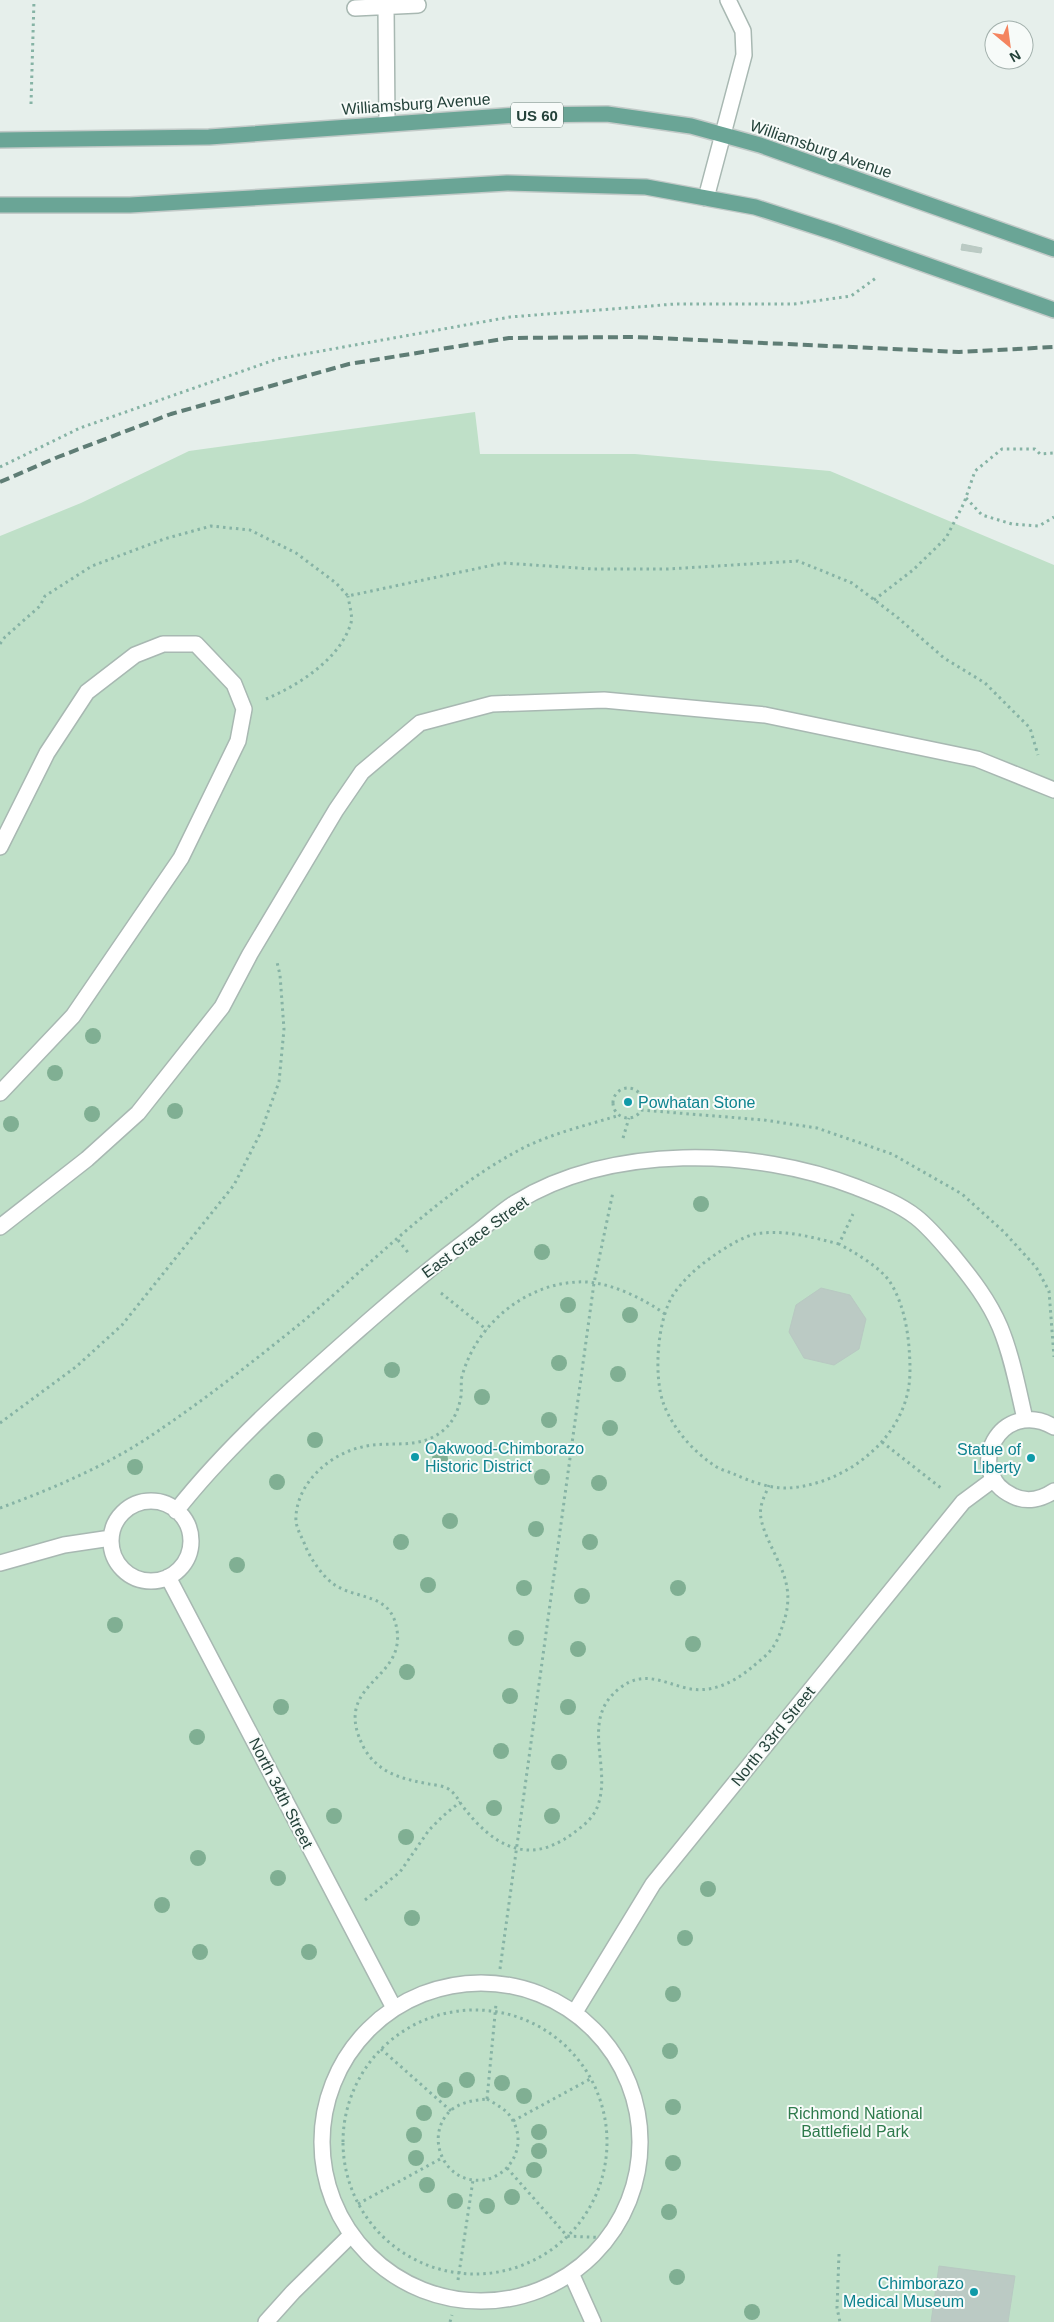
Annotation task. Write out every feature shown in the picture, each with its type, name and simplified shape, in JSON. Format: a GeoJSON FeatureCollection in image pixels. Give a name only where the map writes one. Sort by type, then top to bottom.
{"type":"FeatureCollection","features":[{"type":"Feature","properties":{"kind":"main road","name":"Williamsburg Avenue"},"geometry":{"type":"LineString","coordinates":[[0,140],[209,137],[518,115],[607,114],[691,126],[723,135],[778,152],[1054,249]]}},
{"type":"Feature","properties":{"kind":"main road"},"geometry":{"type":"LineString","coordinates":[[0,206],[130,205],[507,183],[646,187],[755,207],[827,230],[1054,310]]}},
{"type":"Feature","properties":{"kind":"street"},"geometry":{"type":"LineString","coordinates":[[706,198],[744,56],[743,31],[728,0]]}},
{"type":"Feature","properties":{"kind":"street"},"geometry":{"type":"LineString","coordinates":[[355,8],[418,5]]}},
{"type":"Feature","properties":{"kind":"street"},"geometry":{"type":"LineString","coordinates":[[386,6],[388,123]]}},
{"type":"Feature","properties":{"kind":"street"},"geometry":{"type":"LineString","coordinates":[[0,847],[47,753],[87,692],[135,655],[164,644],[196,644],[234,684],[244,709],[238,742],[181,858],[73,1016],[0,1094]]}},
{"type":"Feature","properties":{"kind":"street"},"geometry":{"type":"LineString","coordinates":[[0,1227],[87,1160],[138,1113],[222,1007],[267,926],[336,810],[362,772],[420,723],[492,704],[604,700],[765,715],[977,759],[1050,788]]}},
{"type":"Feature","properties":{"kind":"street","name":"East Grace Street"},"geometry":{"type":"LineString","coordinates":[[176,1511],[197,1484],[303,1378],[429,1269],[515,1203],[570,1176],[618,1164],[672,1157],[735,1160],[802,1170],[843,1182],[881,1197],[916,1217],[941,1242],[979,1287],[1000,1328],[1025,1419]]}},
{"type":"Feature","properties":{"kind":"street"},"geometry":{"type":"LineString","coordinates":[[1054,1427],[1035,1419],[1025,1419],[1006,1426],[993,1441],[989,1460],[994,1478],[1008,1493],[1026,1500],[1046,1496],[1054,1491]]}},
{"type":"Feature","properties":{"kind":"street","name":"North 33rd Street"},"geometry":{"type":"LineString","coordinates":[[575,2012],[653,1884],[962,1502],[994,1478]]}},
{"type":"Feature","properties":{"kind":"street"},"geometry":{"type":"LineString","coordinates":[[158,1502],[176,1511],[188,1526],[190,1534],[190,1550],[182,1566],[168,1577],[147,1581],[140,1580],[126,1573],[116,1561],[111,1538],[118,1518],[136,1504],[158,1502]]}},
{"type":"Feature","properties":{"kind":"street"},"geometry":{"type":"LineString","coordinates":[[0,1563],[64,1545],[111,1538]]}},
{"type":"Feature","properties":{"kind":"street","name":"North 34th Street"},"geometry":{"type":"LineString","coordinates":[[168,1577],[394,2008]]}},
{"type":"Feature","properties":{"kind":"street"},"geometry":{"type":"LineString","coordinates":[[498,1983],[539,1993],[575,2012],[606,2041],[628,2078],[640,2118],[640,2160],[630,2201],[609,2238],[572,2273],[535,2292],[495,2301],[454,2299],[424,2291],[396,2278],[372,2259],[351,2236],[328,2189],[321,2138],[331,2088],[356,2043],[394,2008],[444,1986],[498,1983]]}},
{"type":"Feature","properties":{"kind":"street"},"geometry":{"type":"LineString","coordinates":[[266,2322],[293,2292],[351,2236]]}},
{"type":"Feature","properties":{"kind":"street"},"geometry":{"type":"LineString","coordinates":[[572,2273],[593,2322]]}},
{"type":"Feature","properties":{"kind":"path"},"geometry":{"type":"LineString","coordinates":[[31,104],[34,0]]}},
{"type":"Feature","properties":{"kind":"path"},"geometry":{"type":"LineString","coordinates":[[0,467],[80,428],[277,359],[510,317],[675,304],[794,304],[851,296],[876,278]]}},
{"type":"Feature","properties":{"kind":"path"},"geometry":{"type":"LineString","coordinates":[[874,600],[913,570],[946,538],[966,498],[975,471],[1002,449],[1035,449],[1040,454],[1054,453]]}},
{"type":"Feature","properties":{"kind":"path"},"geometry":{"type":"LineString","coordinates":[[966,498],[982,515],[1012,524],[1039,526],[1054,517]]}},
{"type":"Feature","properties":{"kind":"path"},"geometry":{"type":"LineString","coordinates":[[0,644],[5,637],[40,606],[45,596],[92,566],[164,539],[211,526],[250,530],[296,553],[336,583],[348,596],[351,622],[332,657],[287,690],[244,709]]}},
{"type":"Feature","properties":{"kind":"path"},"geometry":{"type":"LineString","coordinates":[[348,596],[502,563],[593,569],[668,569],[798,561],[852,583],[897,617],[944,658],[985,683],[1030,728],[1050,788]]}},
{"type":"Feature","properties":{"kind":"path"},"geometry":{"type":"LineString","coordinates":[[0,1423],[76,1366],[122,1325],[234,1185],[260,1134],[279,1082],[284,1029],[280,975],[267,926]]}},
{"type":"Feature","properties":{"kind":"path"},"geometry":{"type":"LineString","coordinates":[[0,1508],[93,1468],[142,1441],[216,1390],[300,1323],[465,1184],[524,1148],[620,1115],[629,1118],[638,1114],[642,1105],[641,1096],[634,1090],[624,1089],[616,1094],[613,1103],[620,1115]]}},
{"type":"Feature","properties":{"kind":"path"},"geometry":{"type":"LineString","coordinates":[[623,1139],[629,1118]]}},
{"type":"Feature","properties":{"kind":"path"},"geometry":{"type":"LineString","coordinates":[[500,1968],[594,1283],[613,1192]]}},
{"type":"Feature","properties":{"kind":"path"},"geometry":{"type":"LineString","coordinates":[[838,1244],[855,1208]]}},
{"type":"Feature","properties":{"kind":"path"},"geometry":{"type":"LineString","coordinates":[[792,1233],[838,1244],[860,1256],[889,1281],[907,1322],[910,1364],[908,1392],[897,1419],[882,1442],[861,1462],[829,1479],[787,1488],[750,1481],[713,1465],[682,1436],[664,1405],[657,1369],[665,1314],[674,1293],[697,1267],[726,1247],[754,1234],[792,1233]]}},
{"type":"Feature","properties":{"kind":"path"},"geometry":{"type":"LineString","coordinates":[[398,1240],[412,1257]]}},
{"type":"Feature","properties":{"kind":"path"},"geometry":{"type":"LineString","coordinates":[[665,1314],[650,1303],[628,1293],[594,1283],[581,1281],[553,1285],[533,1293],[513,1304],[476,1344],[461,1375],[462,1394],[456,1416],[446,1429],[430,1439],[412,1443],[362,1446],[336,1457],[318,1472],[304,1488],[297,1506],[295,1523],[308,1552],[335,1585],[372,1598],[386,1606],[393,1617],[398,1634],[395,1653],[386,1668],[363,1691],[356,1714],[355,1727],[374,1764],[388,1773],[414,1781],[442,1786],[451,1791],[475,1822],[490,1837],[516,1849],[538,1849],[563,1841],[585,1825],[598,1808],[601,1788],[598,1731],[601,1711],[616,1690],[630,1681],[648,1677],[668,1681],[689,1689],[714,1688],[736,1681],[773,1648],[783,1626],[790,1600],[783,1570],[762,1523],[761,1506],[769,1485]]}},
{"type":"Feature","properties":{"kind":"path"},"geometry":{"type":"LineString","coordinates":[[441,1293],[448,1301],[487,1330]]}},
{"type":"Feature","properties":{"kind":"path"},"geometry":{"type":"LineString","coordinates":[[882,1442],[932,1482]]}},
{"type":"Feature","properties":{"kind":"path"},"geometry":{"type":"LineString","coordinates":[[366,1899],[400,1872],[429,1830],[442,1816],[460,1802]]}},
{"type":"Feature","properties":{"kind":"path"},"geometry":{"type":"LineString","coordinates":[[487,2099],[496,2004]]}},
{"type":"Feature","properties":{"kind":"path"},"geometry":{"type":"LineString","coordinates":[[464,2010],[496,2011],[519,2017],[541,2027],[561,2040],[578,2058],[592,2078],[603,2105],[606,2124],[606,2161],[599,2189],[586,2214],[567,2236],[544,2255],[517,2267],[488,2273],[458,2273],[418,2261],[400,2251],[384,2237],[358,2204],[349,2182],[344,2159],[343,2135],[346,2111],[355,2089],[366,2068],[381,2049],[406,2030],[434,2017],[464,2010]]}},
{"type":"Feature","properties":{"kind":"path"},"geometry":{"type":"LineString","coordinates":[[381,2049],[450,2111]]}},
{"type":"Feature","properties":{"kind":"path"},"geometry":{"type":"LineString","coordinates":[[513,2121],[592,2078]]}},
{"type":"Feature","properties":{"kind":"path"},"geometry":{"type":"LineString","coordinates":[[487,2099],[506,2111],[513,2121],[518,2133],[515,2157],[498,2176],[486,2180],[460,2177],[450,2169],[442,2158],[438,2146],[438,2133],[450,2111],[460,2104],[487,2099]]}},
{"type":"Feature","properties":{"kind":"path"},"geometry":{"type":"LineString","coordinates":[[358,2204],[442,2158]]}},
{"type":"Feature","properties":{"kind":"path"},"geometry":{"type":"LineString","coordinates":[[507,2168],[567,2236],[609,2238]]}},
{"type":"Feature","properties":{"kind":"path"},"geometry":{"type":"LineString","coordinates":[[458,2280],[473,2180]]}},
{"type":"Feature","properties":{"kind":"path"},"geometry":{"type":"LineString","coordinates":[[839,2254],[837,2308],[840,2322]]}},
{"type":"Feature","properties":{"kind":"path"},"geometry":{"type":"LineString","coordinates":[[450,2322],[452,2315]]}},
{"type":"Feature","properties":{"kind":"green space","name":"Richmond National Battlefield Park"},"geometry":{"type":"Polygon","coordinates":[[[475,412],[480,454],[635,454],[830,471],[1054,565],[1054,2322],[0,2322],[0,536],[81,503],[189,451],[475,412]]]}},
{"type":"Feature","properties":{"kind":"building"},"geometry":{"type":"Polygon","coordinates":[[[962,244],[982,248],[981,253],[961,250],[962,244]]]}},
{"type":"Feature","properties":{"kind":"building"},"geometry":{"type":"Polygon","coordinates":[[[821,1288],[850,1295],[866,1319],[859,1349],[834,1365],[804,1358],[789,1332],[796,1305],[821,1288]]]}},
{"type":"Feature","properties":{"kind":"building","name":"Chimborazo Medical Museum"},"geometry":{"type":"Polygon","coordinates":[[[939,2266],[1015,2276],[1008,2322],[931,2322],[939,2266]]]}},
{"type":"Feature","properties":{"kind":"railway"},"geometry":{"type":"LineString","coordinates":[[0,482],[58,457],[171,414],[349,364],[509,338],[635,337],[959,352],[1054,347]]}},
{"type":"Feature","properties":{"kind":"place","name":"Powhatan Stone"},"geometry":{"type":"Point","coordinates":[628,1102]}},
{"type":"Feature","properties":{"kind":"place","name":"Oakwood-Chimborazo Historic District"},"geometry":{"type":"Point","coordinates":[415,1457]}},
{"type":"Feature","properties":{"kind":"place","name":"Statue of Liberty"},"geometry":{"type":"Point","coordinates":[1031,1458]}},
{"type":"Feature","properties":{"kind":"place","name":"Chimborazo Medical Museum"},"geometry":{"type":"Point","coordinates":[974,2292]}}]}
